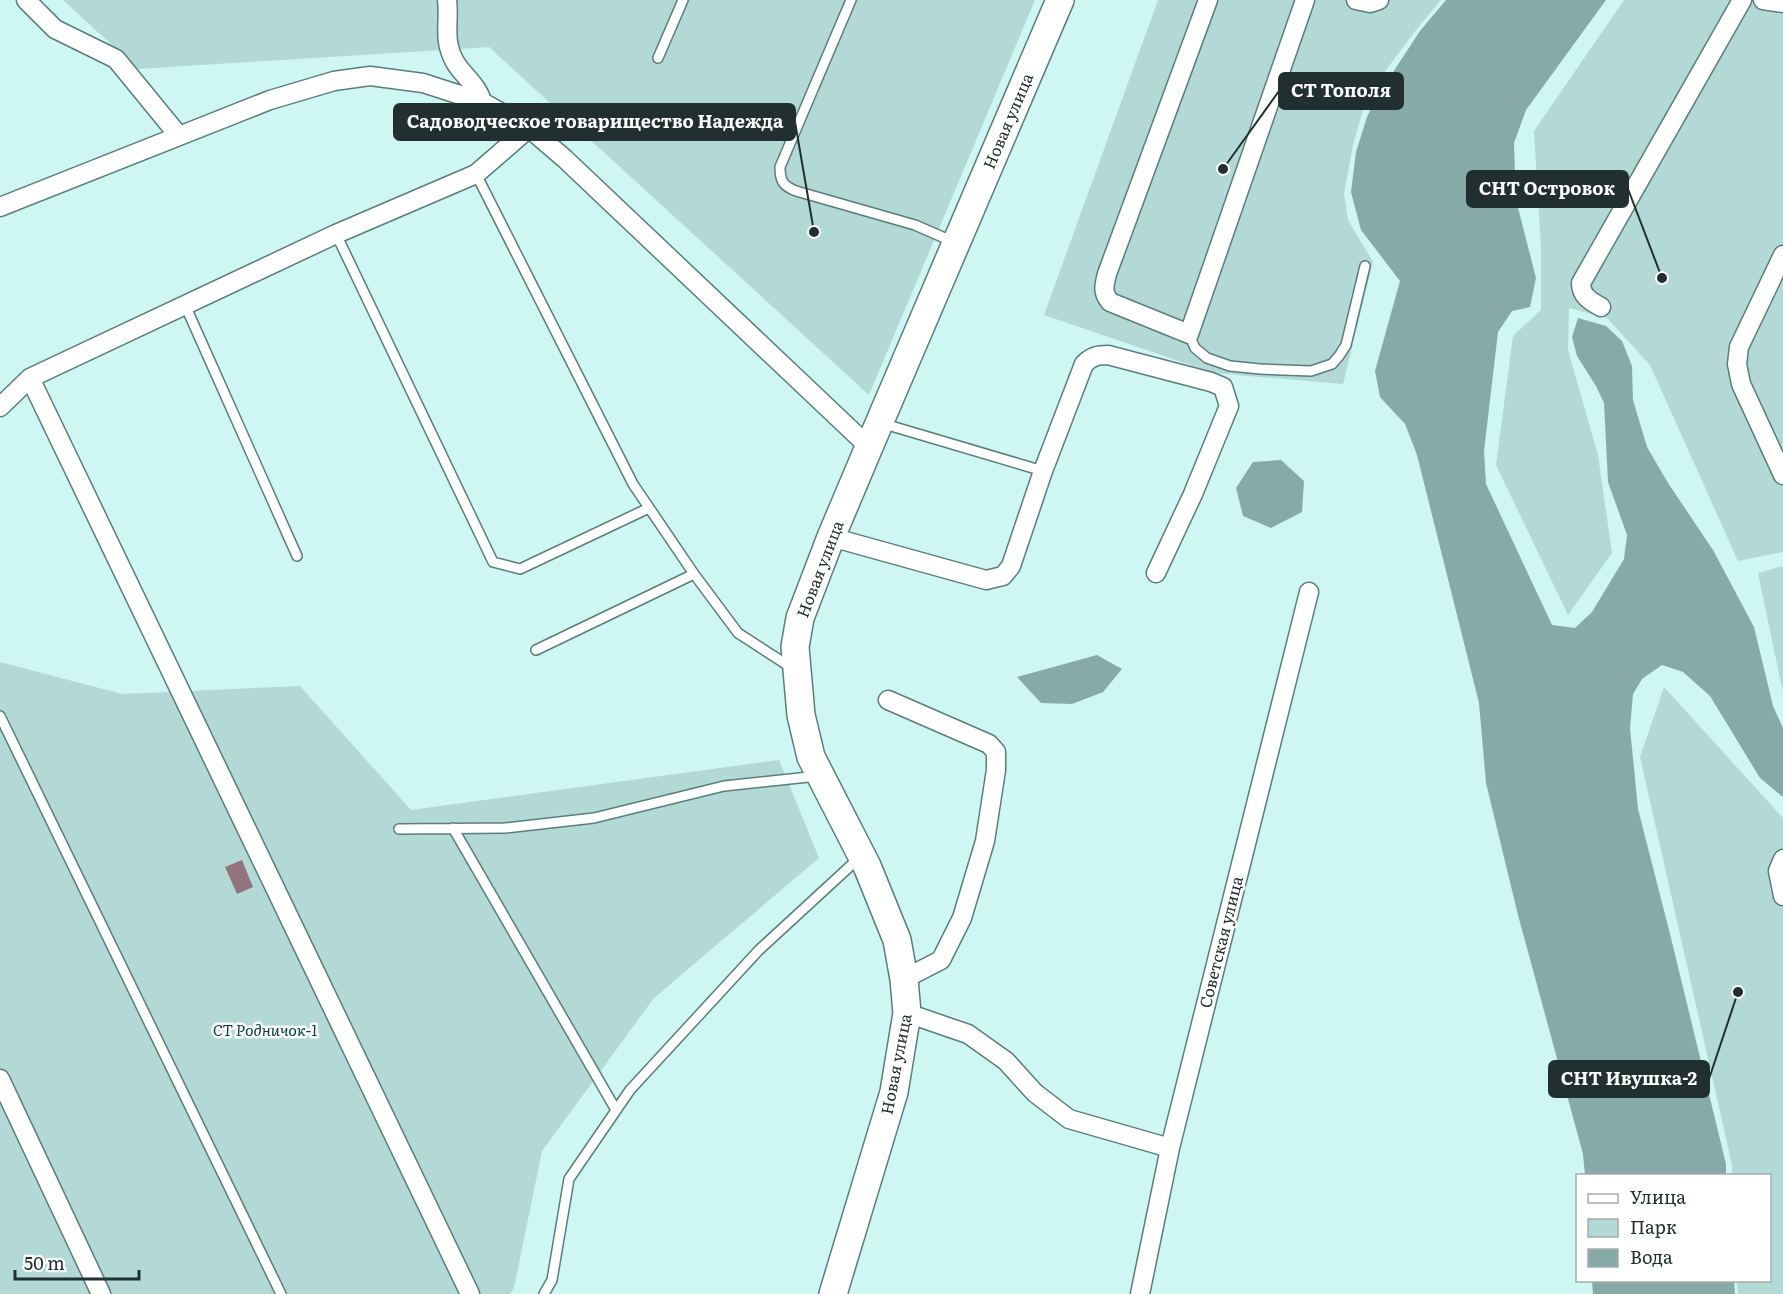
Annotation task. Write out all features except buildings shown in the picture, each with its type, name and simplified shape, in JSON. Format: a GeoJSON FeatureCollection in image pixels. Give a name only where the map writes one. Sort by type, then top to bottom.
{"type":"FeatureCollection","features":[{"type":"Feature","properties":{"kind":"street"},"geometry":{"type":"LineString","coordinates":[[26,0],[43,12],[55,29],[116,59],[179,136]]}},
{"type":"Feature","properties":{"kind":"street"},"geometry":{"type":"LineString","coordinates":[[447,0],[448,45],[454,62],[473,84],[482,102]]}},
{"type":"Feature","properties":{"kind":"street"},"geometry":{"type":"LineString","coordinates":[[1208,0],[1104,287],[1104,296],[1110,302],[1189,334],[1305,0]]}},
{"type":"Feature","properties":{"kind":"street"},"geometry":{"type":"LineString","coordinates":[[1356,0],[1370,3],[1379,0]]}},
{"type":"Feature","properties":{"kind":"street"},"geometry":{"type":"LineString","coordinates":[[1601,307],[1588,300],[1581,290],[1581,283],[1742,0]]}},
{"type":"Feature","properties":{"kind":"street"},"geometry":{"type":"LineString","coordinates":[[1763,0],[1783,3]]}},
{"type":"Feature","properties":{"kind":"street","name":"Новая улица"},"geometry":{"type":"LineString","coordinates":[[833,1294],[894,1092],[907,1012],[897,940],[861,856],[811,757],[801,715],[795,647],[800,618],[868,447],[1058,1]]}},
{"type":"Feature","properties":{"kind":"street"},"geometry":{"type":"LineString","coordinates":[[0,207],[270,100],[334,81],[370,76],[423,83],[482,102],[529,128],[574,167],[868,447]]}},
{"type":"Feature","properties":{"kind":"street"},"geometry":{"type":"LineString","coordinates":[[0,407],[30,378],[336,234],[476,174],[529,128]]}},
{"type":"Feature","properties":{"kind":"street"},"geometry":{"type":"LineString","coordinates":[[1783,255],[1738,346],[1737,364],[1741,384],[1783,475]]}},
{"type":"Feature","properties":{"kind":"street"},"geometry":{"type":"LineString","coordinates":[[831,537],[986,580],[1003,576],[1011,566],[1043,471],[1084,364],[1097,355],[1108,355],[1223,387],[1229,406],[1193,494],[1156,573]]}},
{"type":"Feature","properties":{"kind":"street"},"geometry":{"type":"LineString","coordinates":[[30,378],[470,1294]]}},
{"type":"Feature","properties":{"kind":"street","name":"Советская улица"},"geometry":{"type":"LineString","coordinates":[[1140,1294],[1170,1148],[1309,592]]}},
{"type":"Feature","properties":{"kind":"street"},"geometry":{"type":"LineString","coordinates":[[888,700],[989,744],[996,752],[996,770],[985,841],[962,918],[942,960],[904,979]]}},
{"type":"Feature","properties":{"kind":"street"},"geometry":{"type":"LineString","coordinates":[[1783,859],[1778,871],[1783,896]]}},
{"type":"Feature","properties":{"kind":"street"},"geometry":{"type":"LineString","coordinates":[[907,1012],[969,1034],[1005,1061],[1035,1094],[1069,1119],[1170,1148]]}},
{"type":"Feature","properties":{"kind":"street"},"geometry":{"type":"LineString","coordinates":[[0,1079],[101,1294]]}},
{"type":"Feature","properties":{"kind":"lane"},"geometry":{"type":"LineString","coordinates":[[658,58],[683,0]]}},
{"type":"Feature","properties":{"kind":"lane"},"geometry":{"type":"LineString","coordinates":[[852,0],[780,166],[780,178],[786,187],[796,191],[915,225],[956,243]]}},
{"type":"Feature","properties":{"kind":"lane"},"geometry":{"type":"LineString","coordinates":[[476,174],[633,483],[649,508],[738,633],[797,671]]}},
{"type":"Feature","properties":{"kind":"lane"},"geometry":{"type":"LineString","coordinates":[[336,234],[493,562],[520,569],[649,508]]}},
{"type":"Feature","properties":{"kind":"lane"},"geometry":{"type":"LineString","coordinates":[[1189,334],[1195,348],[1207,358],[1230,366],[1311,371],[1332,364],[1346,345],[1365,266]]}},
{"type":"Feature","properties":{"kind":"lane"},"geometry":{"type":"LineString","coordinates":[[185,305],[297,556]]}},
{"type":"Feature","properties":{"kind":"lane"},"geometry":{"type":"LineString","coordinates":[[879,422],[1043,471]]}},
{"type":"Feature","properties":{"kind":"lane"},"geometry":{"type":"LineString","coordinates":[[536,650],[694,574]]}},
{"type":"Feature","properties":{"kind":"lane"},"geometry":{"type":"LineString","coordinates":[[0,716],[281,1294]]}},
{"type":"Feature","properties":{"kind":"lane"},"geometry":{"type":"LineString","coordinates":[[399,829],[505,828],[594,818],[724,786],[821,776]]}},
{"type":"Feature","properties":{"kind":"lane"},"geometry":{"type":"LineString","coordinates":[[453,828],[616,1110]]}},
{"type":"Feature","properties":{"kind":"lane"},"geometry":{"type":"LineString","coordinates":[[544,1294],[552,1280],[569,1179],[630,1090],[759,950],[861,856]]}},
{"type":"Feature","properties":{"kind":"green space"},"geometry":{"type":"Polygon","coordinates":[[[63,0],[1035,0],[869,395],[489,47],[138,69],[63,0]]]}},
{"type":"Feature","properties":{"kind":"green space"},"geometry":{"type":"Polygon","coordinates":[[[1158,0],[1441,0],[1386,70],[1363,110],[1353,145],[1344,194],[1348,220],[1373,262],[1343,384],[1214,373],[1044,315],[1158,0]]]}},
{"type":"Feature","properties":{"kind":"green space"},"geometry":{"type":"Polygon","coordinates":[[[1624,0],[1783,0],[1783,552],[1738,561],[1650,365],[1607,318],[1569,308],[1568,350],[1598,455],[1612,553],[1568,615],[1496,465],[1513,336],[1541,310],[1541,248],[1534,131],[1624,0]]]}},
{"type":"Feature","properties":{"kind":"green space"},"geometry":{"type":"Polygon","coordinates":[[[1783,566],[1783,693],[1758,573],[1783,566]]]}},
{"type":"Feature","properties":{"kind":"green space","name":"СТ Родничок-1"},"geometry":{"type":"Polygon","coordinates":[[[0,662],[122,694],[300,686],[411,810],[779,760],[819,858],[654,998],[542,1151],[514,1288],[510,1294],[0,1294],[0,662]]]}},
{"type":"Feature","properties":{"kind":"green space"},"geometry":{"type":"Polygon","coordinates":[[[1664,687],[1783,818],[1783,1294],[1738,1294],[1737,1282],[1771,1282],[1771,1174],[1732,1174],[1732,1165],[1640,757],[1664,687]]]}},
{"type":"Feature","properties":{"kind":"water"},"geometry":{"type":"Polygon","coordinates":[[[1446,0],[1606,0],[1526,110],[1514,143],[1516,200],[1536,278],[1530,307],[1512,311],[1498,332],[1484,451],[1486,484],[1552,625],[1575,628],[1592,612],[1624,559],[1627,535],[1608,482],[1604,403],[1577,356],[1572,337],[1578,318],[1606,326],[1622,341],[1632,366],[1633,400],[1647,447],[1713,550],[1754,627],[1773,706],[1783,728],[1783,797],[1760,778],[1710,696],[1683,672],[1662,665],[1642,679],[1633,694],[1630,728],[1638,809],[1726,1164],[1726,1174],[1585,1174],[1583,1154],[1518,915],[1486,783],[1479,703],[1417,455],[1405,424],[1380,397],[1375,371],[1400,281],[1361,230],[1351,192],[1356,152],[1367,117],[1378,95],[1420,31],[1446,0]]]}},
{"type":"Feature","properties":{"kind":"water"},"geometry":{"type":"Polygon","coordinates":[[[1281,460],[1304,481],[1302,512],[1271,528],[1243,516],[1236,488],[1253,462],[1281,460]]]}},
{"type":"Feature","properties":{"kind":"water"},"geometry":{"type":"Polygon","coordinates":[[[1097,655],[1122,669],[1103,692],[1072,704],[1041,703],[1017,677],[1097,655]]]}},
{"type":"Feature","properties":{"kind":"water"},"geometry":{"type":"Polygon","coordinates":[[[1592,1282],[1734,1282],[1735,1294],[1593,1294],[1592,1282]]]}},
{"type":"Feature","properties":{"kind":"place","name":"СТ Тополя"},"geometry":{"type":"Point","coordinates":[1223,169]}},
{"type":"Feature","properties":{"kind":"place","name":"Садоводческое товарищество Надежда"},"geometry":{"type":"Point","coordinates":[814,232]}},
{"type":"Feature","properties":{"kind":"place","name":"СНТ Островок"},"geometry":{"type":"Point","coordinates":[1662,278]}},
{"type":"Feature","properties":{"kind":"place","name":"СНТ Ивушка-2"},"geometry":{"type":"Point","coordinates":[1738,992]}}]}
